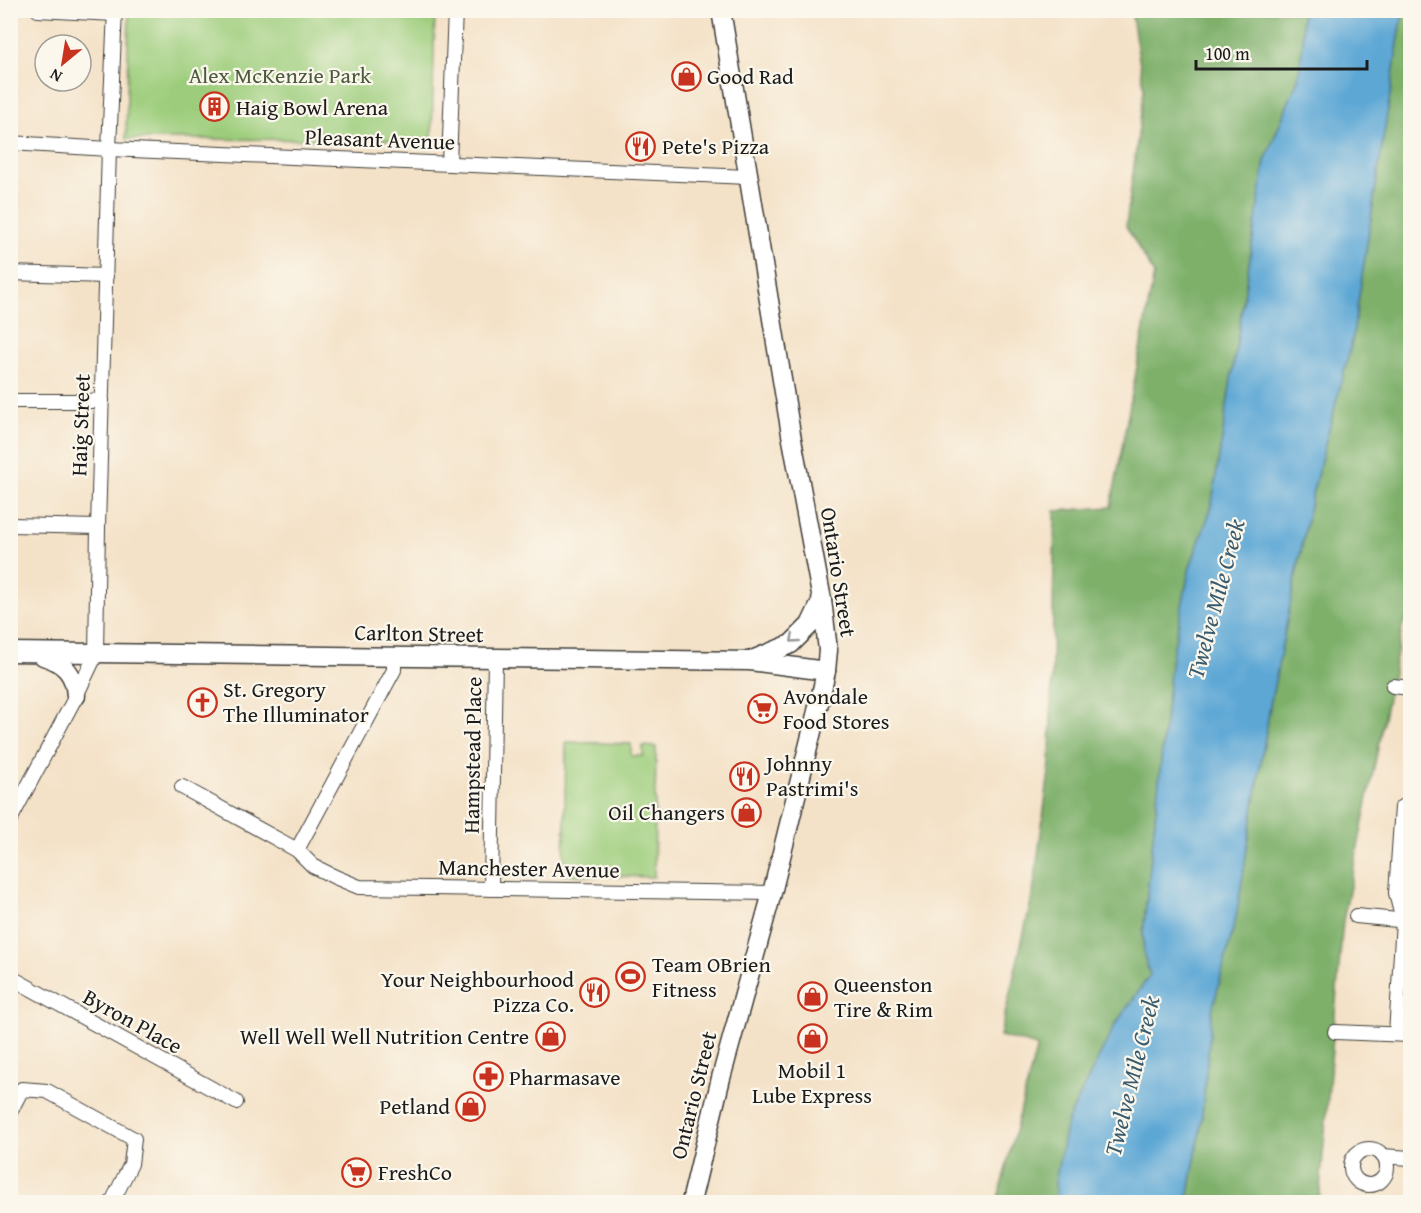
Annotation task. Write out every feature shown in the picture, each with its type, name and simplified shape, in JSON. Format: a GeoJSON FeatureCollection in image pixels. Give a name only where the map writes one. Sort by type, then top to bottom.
{"type":"FeatureCollection","features":[{"type":"Feature","properties":{"kind":"main road","name":"Ontario Street"},"geometry":{"type":"LineString","coordinates":[[691,1203],[721,1078],[772,893],[826,670],[828,650],[822,600],[791,434],[721,10]]}},
{"type":"Feature","properties":{"kind":"main road"},"geometry":{"type":"LineString","coordinates":[[750,661],[791,644],[810,625],[822,600]]}},
{"type":"Feature","properties":{"kind":"main road","name":"Carlton Street"},"geometry":{"type":"LineString","coordinates":[[10,652],[750,661],[826,670]]}},
{"type":"Feature","properties":{"kind":"main road"},"geometry":{"type":"LineString","coordinates":[[30,652],[55,659],[68,670],[76,684],[76,696]]}},
{"type":"Feature","properties":{"kind":"street"},"geometry":{"type":"LineString","coordinates":[[38,10],[115,12]]}},
{"type":"Feature","properties":{"kind":"street"},"geometry":{"type":"LineString","coordinates":[[449,163],[455,10]]}},
{"type":"Feature","properties":{"kind":"street","name":"Haig Street"},"geometry":{"type":"LineString","coordinates":[[10,820],[96,654],[109,148],[115,12]]}},
{"type":"Feature","properties":{"kind":"street","name":"Pleasant Avenue"},"geometry":{"type":"LineString","coordinates":[[10,143],[748,177]]}},
{"type":"Feature","properties":{"kind":"street"},"geometry":{"type":"LineString","coordinates":[[10,273],[106,276]]}},
{"type":"Feature","properties":{"kind":"street"},"geometry":{"type":"LineString","coordinates":[[10,401],[102,401]]}},
{"type":"Feature","properties":{"kind":"street"},"geometry":{"type":"LineString","coordinates":[[10,525],[98,527]]}},
{"type":"Feature","properties":{"kind":"street"},"geometry":{"type":"LineString","coordinates":[[297,850],[394,670],[394,656]]}},
{"type":"Feature","properties":{"kind":"street","name":"Hampstead Place"},"geometry":{"type":"LineString","coordinates":[[491,889],[495,658]]}},
{"type":"Feature","properties":{"kind":"street"},"geometry":{"type":"LineString","coordinates":[[1393,686],[1410,688]]}},
{"type":"Feature","properties":{"kind":"street","name":"Manchester Avenue"},"geometry":{"type":"LineString","coordinates":[[182,786],[297,850],[313,866],[359,887],[772,893]]}},
{"type":"Feature","properties":{"kind":"street"},"geometry":{"type":"LineString","coordinates":[[1396,1034],[1406,921],[1396,893],[1406,807]]}},
{"type":"Feature","properties":{"kind":"street"},"geometry":{"type":"LineString","coordinates":[[1356,916],[1406,921]]}},
{"type":"Feature","properties":{"kind":"street","name":"Byron Place"},"geometry":{"type":"LineString","coordinates":[[10,977],[236,1102]]}},
{"type":"Feature","properties":{"kind":"street"},"geometry":{"type":"LineString","coordinates":[[1335,1032],[1410,1035]]}},
{"type":"Feature","properties":{"kind":"street"},"geometry":{"type":"LineString","coordinates":[[10,1112],[22,1089],[47,1091],[134,1139],[131,1164],[112,1203]]}},
{"type":"Feature","properties":{"kind":"street"},"geometry":{"type":"LineString","coordinates":[[1383,1156],[1410,1158]]}},
{"type":"Feature","properties":{"kind":"green space","name":"Alex McKenzie Park"},"geometry":{"type":"Polygon","coordinates":[[[129,11],[435,11],[432,140],[126,139],[129,11]]]}},
{"type":"Feature","properties":{"kind":"green space"},"geometry":{"type":"Polygon","coordinates":[[[1131,11],[1302,11],[1303,45],[1298,79],[1265,161],[1211,509],[1190,567],[1172,656],[1143,934],[1144,955],[1150,975],[1115,1025],[1055,1182],[1057,1202],[997,1202],[1037,1046],[1000,1036],[1033,893],[1050,764],[1055,511],[1111,507],[1154,274],[1126,226],[1144,89],[1131,11]]]}},
{"type":"Feature","properties":{"kind":"green space"},"geometry":{"type":"Polygon","coordinates":[[[1403,11],[1410,11],[1410,613],[1403,624],[1343,921],[1319,1202],[1186,1202],[1201,1125],[1212,1011],[1236,918],[1270,706],[1312,495],[1352,341],[1403,11]]]}},
{"type":"Feature","properties":{"kind":"green space"},"geometry":{"type":"Polygon","coordinates":[[[566,742],[631,744],[631,756],[643,756],[643,746],[656,747],[654,877],[564,875],[566,742]]]}},
{"type":"Feature","properties":{"kind":"water","name":"Twelve Mile Creek"},"geometry":{"type":"Polygon","coordinates":[[[1302,11],[1403,11],[1352,341],[1312,495],[1270,706],[1236,918],[1212,1011],[1201,1125],[1189,1193],[1186,1202],[1057,1202],[1055,1182],[1067,1122],[1115,1025],[1150,975],[1144,955],[1143,934],[1172,656],[1190,567],[1211,509],[1265,161],[1298,79],[1303,45],[1302,11]]]}},
{"type":"Feature","properties":{"kind":"place","name":"Good Rad"},"geometry":{"type":"Point","coordinates":[686,76]}},
{"type":"Feature","properties":{"kind":"place","name":"Haig Bowl Arena"},"geometry":{"type":"Point","coordinates":[215,107]}},
{"type":"Feature","properties":{"kind":"place","name":"Pete's Pizza"},"geometry":{"type":"Point","coordinates":[641,146]}},
{"type":"Feature","properties":{"kind":"place","name":"St. Gregory The Illuminator"},"geometry":{"type":"Point","coordinates":[202,702]}},
{"type":"Feature","properties":{"kind":"place","name":"Avondale Food Stores"},"geometry":{"type":"Point","coordinates":[762,709]}},
{"type":"Feature","properties":{"kind":"place","name":"Johnny Pastrimi's"},"geometry":{"type":"Point","coordinates":[745,776]}},
{"type":"Feature","properties":{"kind":"place","name":"Oil Changers"},"geometry":{"type":"Point","coordinates":[746,812]}},
{"type":"Feature","properties":{"kind":"place","name":"Team OBrien Fitness"},"geometry":{"type":"Point","coordinates":[631,977]}},
{"type":"Feature","properties":{"kind":"place","name":"Your Neighbourhood Pizza Co."},"geometry":{"type":"Point","coordinates":[595,992]}},
{"type":"Feature","properties":{"kind":"place","name":"Queenston Tire & Rim"},"geometry":{"type":"Point","coordinates":[813,997]}},
{"type":"Feature","properties":{"kind":"place","name":"Well Well Well Nutrition Centre"},"geometry":{"type":"Point","coordinates":[550,1036]}},
{"type":"Feature","properties":{"kind":"place","name":"Mobil 1 Lube Express"},"geometry":{"type":"Point","coordinates":[812,1038]}},
{"type":"Feature","properties":{"kind":"place","name":"Pharmasave"},"geometry":{"type":"Point","coordinates":[488,1077]}},
{"type":"Feature","properties":{"kind":"place","name":"Petland"},"geometry":{"type":"Point","coordinates":[471,1106]}},
{"type":"Feature","properties":{"kind":"place","name":"FreshCo"},"geometry":{"type":"Point","coordinates":[357,1172]}}]}
